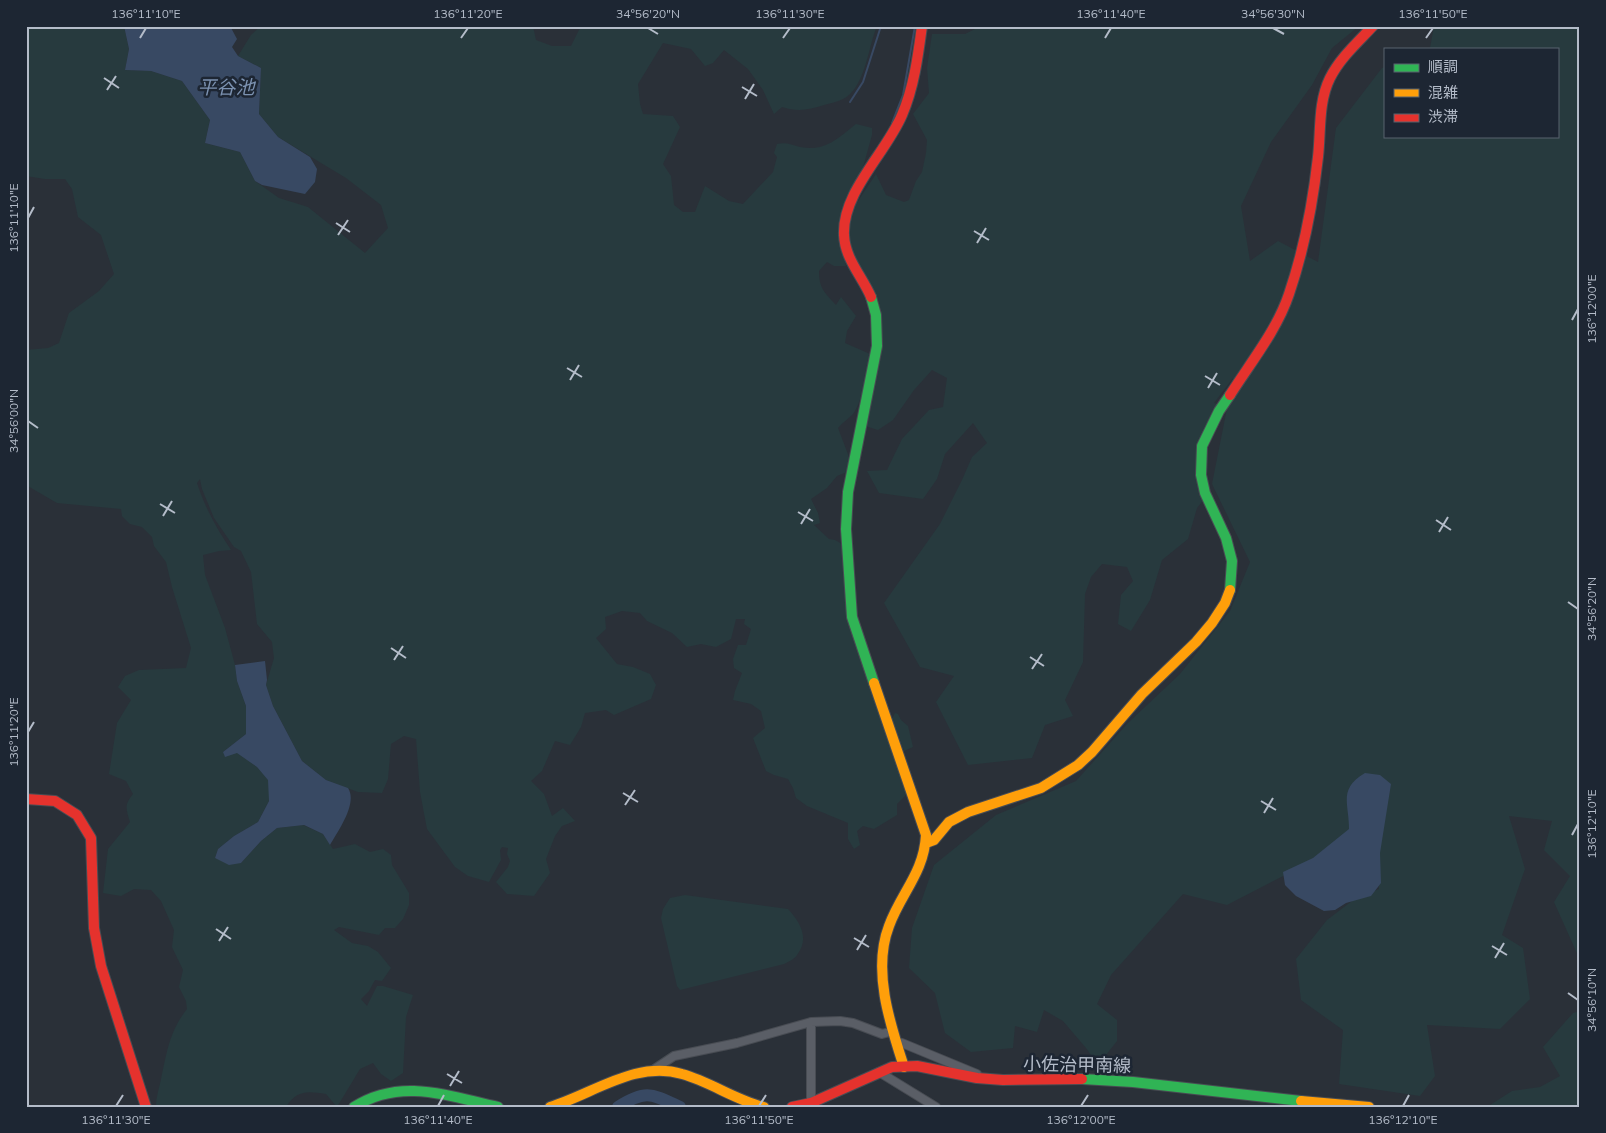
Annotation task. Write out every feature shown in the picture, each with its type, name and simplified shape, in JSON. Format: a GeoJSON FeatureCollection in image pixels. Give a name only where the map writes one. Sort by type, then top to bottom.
{"type":"FeatureCollection","features":[{"type":"Feature","properties":{"kind":"street"},"geometry":{"type":"LineString","coordinates":[[904,1067],[892,1031],[885,987],[882,950],[889,925],[922,863],[926,835],[852,617],[846,530],[848,492],[876,346],[877,318],[868,292],[851,264],[844,234],[845,220],[851,203],[896,128],[906,107],[913,81],[922,26]]}},
{"type":"Feature","properties":{"kind":"street"},"geometry":{"type":"LineString","coordinates":[[926,843],[934,840],[949,822],[968,812],[1041,788],[1078,765],[1092,752],[1142,694],[1196,642],[1212,623],[1225,603],[1231,587],[1232,561],[1226,538],[1205,494],[1202,475],[1202,446],[1220,411],[1277,322],[1288,294],[1305,236],[1320,139],[1323,97],[1330,78],[1342,59],[1373,26]]}},
{"type":"Feature","properties":{"kind":"street"},"geometry":{"type":"LineString","coordinates":[[26,798],[55,801],[77,815],[91,838],[94,928],[101,966],[146,1107]]}},
{"type":"Feature","properties":{"kind":"street"},"geometry":{"type":"LineString","coordinates":[[653,1070],[674,1056],[737,1043],[811,1022],[840,1021],[853,1023],[882,1034],[892,1031]]}},
{"type":"Feature","properties":{"kind":"street"},"geometry":{"type":"LineString","coordinates":[[811,1022],[811,1105]]}},
{"type":"Feature","properties":{"kind":"street"},"geometry":{"type":"LineString","coordinates":[[896,1042],[977,1074],[977,1078]]}},
{"type":"Feature","properties":{"kind":"street","name":"小佐治甲南線"},"geometry":{"type":"LineString","coordinates":[[792,1107],[811,1105],[892,1067],[917,1066],[977,1078],[1003,1080],[1078,1079],[1124,1082],[1262,1102],[1369,1107]]}},
{"type":"Feature","properties":{"kind":"street"},"geometry":{"type":"LineString","coordinates":[[550,1107],[620,1079],[653,1070],[671,1071],[692,1078],[740,1100],[764,1107]]}},
{"type":"Feature","properties":{"kind":"street"},"geometry":{"type":"LineString","coordinates":[[879,1072],[936,1107]]}},
{"type":"Feature","properties":{"kind":"street"},"geometry":{"type":"LineString","coordinates":[[354,1107],[365,1100],[383,1093],[395,1091],[419,1092],[498,1107]]}},
{"type":"Feature","properties":{"kind":"green space"},"geometry":{"type":"Polygon","coordinates":[[[26,26],[124,26],[129,49],[125,70],[151,71],[182,81],[210,120],[205,143],[240,152],[255,181],[279,198],[308,207],[365,253],[388,228],[381,205],[346,178],[278,137],[259,114],[261,68],[238,56],[251,35],[261,26],[533,26],[536,40],[552,46],[571,46],[581,26],[877,26],[865,67],[850,94],[836,102],[813,108],[798,110],[782,107],[774,114],[763,90],[748,69],[724,50],[713,63],[705,66],[691,49],[663,43],[638,84],[643,114],[673,116],[680,127],[663,164],[671,176],[674,205],[683,212],[695,212],[705,186],[729,201],[743,204],[773,172],[777,157],[774,153],[777,144],[817,148],[843,135],[856,124],[872,128],[872,135],[862,171],[846,200],[840,221],[846,266],[834,266],[827,262],[819,271],[821,286],[828,297],[836,305],[841,297],[856,316],[847,331],[845,343],[870,354],[859,403],[853,414],[838,428],[849,457],[847,472],[837,476],[827,488],[811,499],[818,513],[820,523],[814,525],[829,539],[842,544],[843,575],[850,619],[908,793],[897,804],[897,815],[874,829],[863,826],[857,831],[860,845],[854,849],[848,839],[848,823],[807,806],[796,798],[788,779],[766,771],[753,738],[765,728],[761,711],[751,704],[733,700],[742,673],[734,668],[733,659],[738,645],[746,645],[751,629],[744,624],[745,619],[736,619],[731,639],[716,647],[701,644],[687,647],[672,633],[647,621],[640,613],[622,611],[605,617],[606,629],[596,638],[617,664],[633,667],[650,674],[656,685],[651,699],[614,715],[606,710],[585,713],[581,727],[570,745],[555,741],[542,771],[531,781],[544,794],[552,816],[563,808],[575,821],[562,826],[555,836],[546,859],[550,873],[534,896],[507,894],[496,882],[508,867],[510,861],[507,854],[508,848],[502,847],[500,850],[501,860],[489,882],[468,876],[455,867],[427,829],[420,792],[416,739],[404,736],[391,744],[388,779],[382,793],[358,792],[326,780],[302,761],[273,706],[266,685],[274,658],[272,642],[257,624],[251,572],[241,551],[234,547],[214,518],[200,479],[197,483],[204,501],[216,526],[231,550],[203,555],[205,575],[225,628],[235,665],[237,681],[246,706],[246,734],[223,752],[237,752],[257,767],[269,780],[269,801],[258,822],[234,836],[218,849],[215,858],[241,863],[261,841],[277,828],[303,825],[323,834],[333,849],[355,844],[370,852],[383,849],[391,855],[392,865],[409,893],[409,905],[403,919],[395,928],[385,928],[379,935],[339,927],[334,930],[352,943],[368,946],[378,952],[391,968],[382,981],[375,980],[369,991],[361,999],[367,1006],[377,986],[413,995],[406,1017],[403,1073],[391,1081],[381,1074],[373,1063],[360,1069],[337,1107],[326,1094],[308,1092],[294,1097],[286,1107],[156,1107],[169,1042],[176,1026],[187,1009],[186,1001],[179,987],[183,970],[172,947],[174,930],[161,901],[151,890],[134,889],[121,896],[103,893],[108,849],[130,822],[127,807],[128,801],[133,794],[126,781],[109,774],[117,723],[131,700],[118,687],[125,676],[139,670],[186,668],[191,648],[166,562],[154,546],[152,537],[142,527],[130,524],[122,516],[121,509],[57,503],[26,485],[26,350],[48,348],[59,343],[69,313],[99,291],[114,274],[101,235],[78,217],[72,189],[65,179],[45,179],[26,176],[26,26]]]}},
{"type":"Feature","properties":{"kind":"green space"},"geometry":{"type":"Polygon","coordinates":[[[975,26],[1359,26],[1332,48],[1312,85],[1271,142],[1241,206],[1250,261],[1278,241],[1318,262],[1336,128],[1382,68],[1384,67],[1384,138],[1558,138],[1558,48],[1430,48],[1434,26],[1580,26],[1580,960],[1554,902],[1570,876],[1544,850],[1552,821],[1509,816],[1525,869],[1502,935],[1523,948],[1530,999],[1500,1029],[1427,1025],[1435,1076],[1420,1096],[1339,1084],[1343,1030],[1301,1000],[1296,959],[1327,920],[1356,898],[1379,889],[1368,775],[1349,788],[1356,829],[1320,857],[1227,905],[1183,894],[1111,975],[1097,1004],[1117,1020],[1117,1041],[1098,1065],[1063,1021],[1044,1010],[1037,1032],[1015,1026],[1013,1048],[971,1052],[945,1033],[935,993],[909,968],[912,928],[934,865],[996,815],[1076,781],[1128,723],[1180,674],[1230,611],[1250,562],[1212,484],[1233,378],[1214,403],[1220,405],[1200,443],[1204,499],[1197,508],[1188,539],[1162,560],[1150,600],[1131,631],[1118,624],[1121,595],[1133,581],[1127,567],[1102,564],[1091,577],[1085,594],[1083,662],[1065,700],[1073,716],[1045,725],[1032,758],[968,765],[936,702],[954,676],[920,667],[884,603],[940,524],[972,457],[987,443],[973,423],[945,454],[937,479],[923,499],[879,493],[867,471],[887,470],[902,439],[929,410],[943,407],[947,378],[932,370],[914,390],[893,420],[878,430],[865,426],[881,338],[848,239],[852,210],[876,174],[886,195],[904,202],[909,200],[916,181],[922,172],[927,140],[913,114],[929,93],[927,68],[932,34],[965,34],[975,29],[975,26]]]}},
{"type":"Feature","properties":{"kind":"green space"},"geometry":{"type":"Polygon","coordinates":[[[895,713],[908,726],[913,747],[904,751],[892,719],[895,713]]]}},
{"type":"Feature","properties":{"kind":"green space"},"geometry":{"type":"Polygon","coordinates":[[[685,895],[788,909],[802,930],[803,942],[801,949],[795,958],[784,964],[680,990],[677,986],[661,918],[663,909],[670,898],[685,895]]]}},
{"type":"Feature","properties":{"kind":"green space"},"geometry":{"type":"Polygon","coordinates":[[[1580,1011],[1580,1107],[1487,1107],[1512,1091],[1540,1087],[1560,1076],[1543,1047],[1573,1013],[1580,1011]]]}},
{"type":"Feature","properties":{"kind":"water","name":"平谷池"},"geometry":{"type":"Polygon","coordinates":[[[124,26],[197,26],[208,29],[210,26],[230,26],[237,39],[232,47],[238,56],[261,68],[259,114],[278,137],[310,157],[317,169],[315,182],[305,194],[262,185],[255,181],[240,152],[205,143],[210,120],[182,81],[151,71],[125,70],[129,49],[124,26]]]}},
{"type":"Feature","properties":{"kind":"water"},"geometry":{"type":"Polygon","coordinates":[[[265,661],[266,685],[273,706],[302,761],[326,780],[348,788],[351,801],[346,817],[330,845],[323,834],[304,825],[277,828],[261,841],[241,863],[229,865],[215,858],[218,849],[234,836],[258,822],[269,801],[268,780],[257,767],[237,753],[225,757],[223,752],[246,734],[246,706],[237,681],[235,665],[265,661]]]}},
{"type":"Feature","properties":{"kind":"water"},"geometry":{"type":"Polygon","coordinates":[[[1365,773],[1380,775],[1391,784],[1380,853],[1381,883],[1371,896],[1346,903],[1335,910],[1324,911],[1296,896],[1285,885],[1283,872],[1313,858],[1349,829],[1348,791],[1351,785],[1365,773]]]}},
{"type":"Feature","properties":{"kind":"waterway"},"geometry":{"type":"LineString","coordinates":[[850,102],[863,82],[881,26]]}},
{"type":"Feature","properties":{"kind":"waterway"},"geometry":{"type":"LineString","coordinates":[[892,123],[903,95],[915,26]]}},
{"type":"Feature","properties":{"kind":"waterway"},"geometry":{"type":"LineString","coordinates":[[618,1107],[628,1101],[649,1095],[680,1107]]}},
{"type":"Feature","properties":{"kind":"traffic: fast"},"geometry":{"type":"LineString","coordinates":[[871,297],[876,315],[877,346],[848,492],[846,529],[852,617],[874,683]]}},
{"type":"Feature","properties":{"kind":"traffic: fast"},"geometry":{"type":"LineString","coordinates":[[1230,395],[1219,411],[1202,446],[1201,475],[1205,493],[1226,538],[1232,561],[1230,590]]}},
{"type":"Feature","properties":{"kind":"traffic: fast"},"geometry":{"type":"LineString","coordinates":[[1082,1079],[1133,1082],[1301,1101]]}},
{"type":"Feature","properties":{"kind":"traffic: fast"},"geometry":{"type":"LineString","coordinates":[[354,1107],[372,1098],[389,1093],[407,1091],[443,1094],[498,1107]]}},
{"type":"Feature","properties":{"kind":"traffic: slow"},"geometry":{"type":"LineString","coordinates":[[926,843],[934,840],[949,822],[968,812],[1041,788],[1078,765],[1092,752],[1142,694],[1196,642],[1212,623],[1225,603],[1230,590]]}},
{"type":"Feature","properties":{"kind":"traffic: slow"},"geometry":{"type":"LineString","coordinates":[[874,683],[926,835],[917,872],[889,926],[884,943],[882,961],[885,997],[893,1033],[904,1067]]}},
{"type":"Feature","properties":{"kind":"traffic: slow"},"geometry":{"type":"LineString","coordinates":[[550,1107],[615,1080],[648,1071],[665,1071],[693,1077],[743,1100],[764,1107]]}},
{"type":"Feature","properties":{"kind":"traffic: slow"},"geometry":{"type":"LineString","coordinates":[[1301,1101],[1369,1107]]}},
{"type":"Feature","properties":{"kind":"traffic: jam"},"geometry":{"type":"LineString","coordinates":[[871,297],[847,252],[844,235],[845,219],[857,188],[886,144],[902,115],[913,82],[922,26]]}},
{"type":"Feature","properties":{"kind":"traffic: jam"},"geometry":{"type":"LineString","coordinates":[[1230,395],[1263,346],[1278,320],[1289,294],[1311,209],[1323,97],[1326,87],[1339,64],[1373,26]]}},
{"type":"Feature","properties":{"kind":"traffic: jam"},"geometry":{"type":"LineString","coordinates":[[26,799],[55,801],[77,815],[91,838],[94,928],[101,966],[146,1107]]}},
{"type":"Feature","properties":{"kind":"traffic: jam"},"geometry":{"type":"LineString","coordinates":[[792,1107],[811,1103],[892,1067],[917,1066],[977,1078],[1003,1080],[1082,1079]]}}]}
